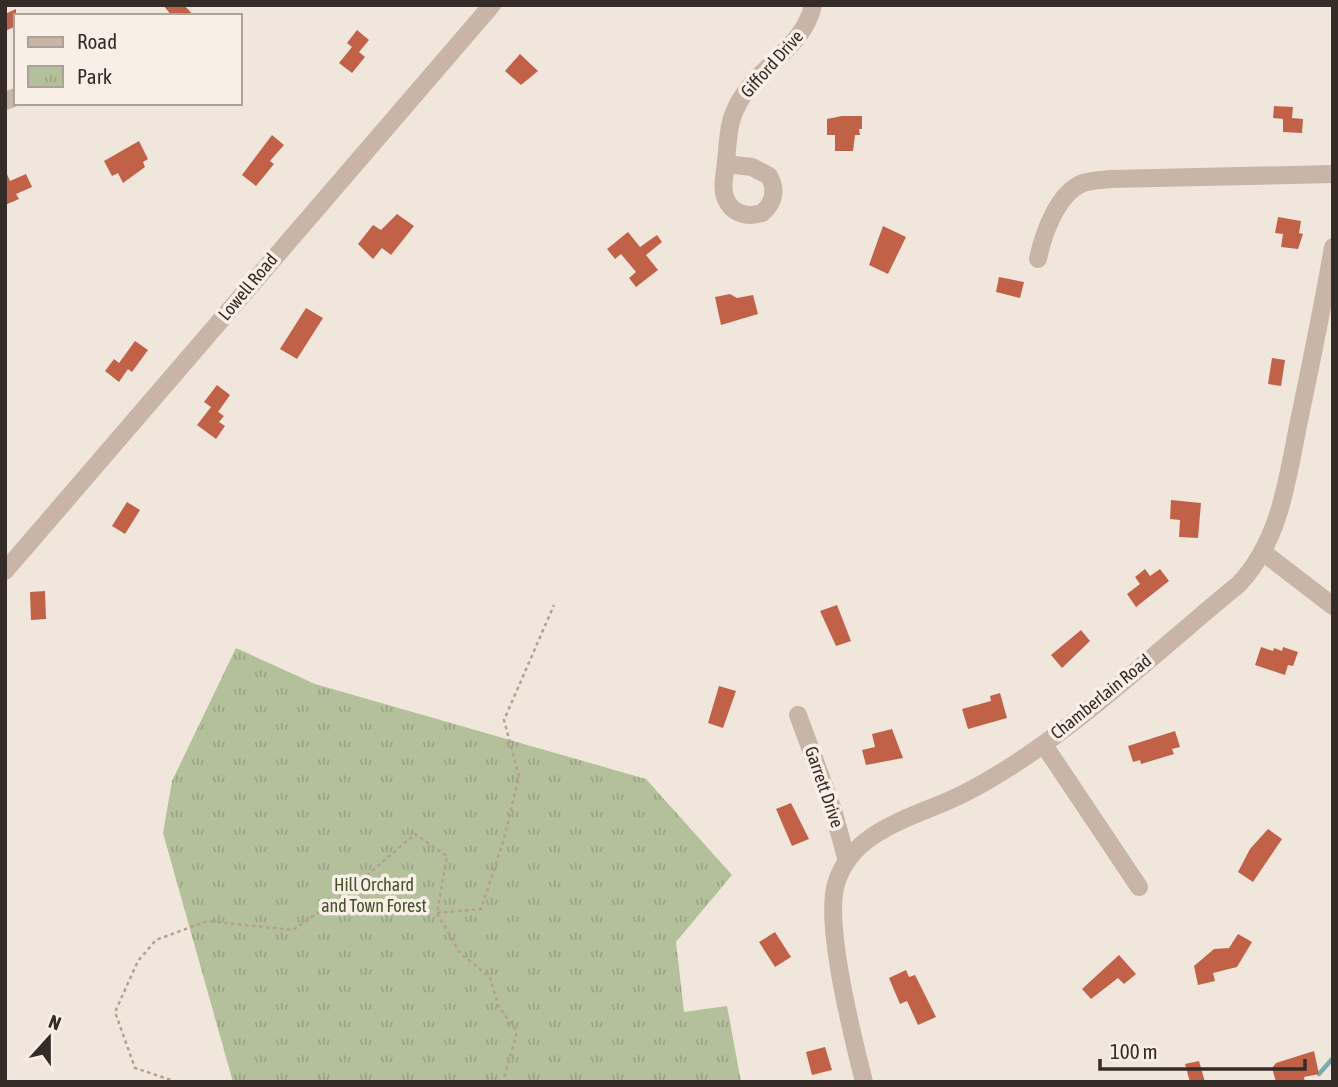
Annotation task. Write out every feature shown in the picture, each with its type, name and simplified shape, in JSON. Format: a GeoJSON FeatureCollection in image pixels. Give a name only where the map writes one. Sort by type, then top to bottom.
{"type":"FeatureCollection","features":[{"type":"Feature","properties":{"kind":"street","name":"Lowell Road"},"geometry":{"type":"LineString","coordinates":[[5,571],[492,5]]}},
{"type":"Feature","properties":{"kind":"street","name":"Gifford Drive"},"geometry":{"type":"LineString","coordinates":[[726,164],[729,127],[735,108],[757,77],[803,30],[813,5]]}},
{"type":"Feature","properties":{"kind":"street"},"geometry":{"type":"LineString","coordinates":[[1038,259],[1044,232],[1058,205],[1080,184],[1111,179],[1333,174]]}},
{"type":"Feature","properties":{"kind":"street","name":"Chamberlain Road"},"geometry":{"type":"LineString","coordinates":[[864,1082],[834,932],[832,904],[836,883],[847,861],[862,843],[878,833],[960,795],[1044,744],[1239,584],[1264,552],[1283,501],[1333,247]]}},
{"type":"Feature","properties":{"kind":"street"},"geometry":{"type":"LineString","coordinates":[[1264,552],[1333,606]]}},
{"type":"Feature","properties":{"kind":"street","name":"Garrett Drive"},"geometry":{"type":"LineString","coordinates":[[798,715],[833,810],[847,861]]}},
{"type":"Feature","properties":{"kind":"street"},"geometry":{"type":"LineString","coordinates":[[1044,744],[1139,887]]}},
{"type":"Feature","properties":{"kind":"path"},"geometry":{"type":"LineString","coordinates":[[437,913],[481,909],[504,839],[519,776],[504,720],[554,605]]}},
{"type":"Feature","properties":{"kind":"path"},"geometry":{"type":"LineString","coordinates":[[177,1082],[135,1068],[115,1012],[138,961],[156,940],[207,921],[293,930],[350,890],[415,834],[447,856],[437,913],[460,953],[489,977],[498,1005],[517,1032],[503,1082]]}},
{"type":"Feature","properties":{"kind":"green space","name":"Hill Orchard and Town Forest"},"geometry":{"type":"Polygon","coordinates":[[[236,648],[315,684],[646,779],[732,875],[676,942],[684,1012],[727,1006],[741,1082],[233,1082],[163,833],[172,781],[236,648]]]}},
{"type":"Feature","properties":{"kind":"building"},"geometry":{"type":"Polygon","coordinates":[[[163,5],[184,5],[192,14],[170,14],[163,5]]]}},
{"type":"Feature","properties":{"kind":"building"},"geometry":{"type":"Polygon","coordinates":[[[16,9],[14,27],[5,31],[5,14],[16,9]]]}},
{"type":"Feature","properties":{"kind":"building"},"geometry":{"type":"Polygon","coordinates":[[[357,30],[369,40],[359,52],[365,57],[352,73],[339,63],[352,47],[347,43],[357,30]]]}},
{"type":"Feature","properties":{"kind":"building"},"geometry":{"type":"Polygon","coordinates":[[[520,54],[538,71],[521,85],[505,71],[520,54]]]}},
{"type":"Feature","properties":{"kind":"building"},"geometry":{"type":"Polygon","coordinates":[[[1274,106],[1293,107],[1292,118],[1303,119],[1302,133],[1283,132],[1283,119],[1273,118],[1274,106]]]}},
{"type":"Feature","properties":{"kind":"building"},"geometry":{"type":"Polygon","coordinates":[[[862,116],[862,129],[859,129],[860,135],[855,135],[853,151],[835,151],[835,135],[827,135],[827,119],[862,116]]]}},
{"type":"Feature","properties":{"kind":"building"},"geometry":{"type":"Polygon","coordinates":[[[272,135],[284,145],[270,161],[274,164],[256,186],[242,175],[272,135]]]}},
{"type":"Feature","properties":{"kind":"building"},"geometry":{"type":"Polygon","coordinates":[[[139,141],[148,159],[143,162],[145,167],[123,183],[118,173],[112,176],[104,161],[139,141]]]}},
{"type":"Feature","properties":{"kind":"building"},"geometry":{"type":"Polygon","coordinates":[[[5,170],[10,181],[26,174],[32,187],[16,194],[19,199],[5,205],[5,170]]]}},
{"type":"Feature","properties":{"kind":"building"},"geometry":{"type":"Polygon","coordinates":[[[397,214],[414,226],[391,255],[382,248],[373,259],[358,244],[373,225],[381,230],[397,214]]]}},
{"type":"Feature","properties":{"kind":"building"},"geometry":{"type":"Polygon","coordinates":[[[1278,217],[1301,221],[1299,233],[1303,234],[1298,249],[1281,247],[1283,234],[1275,233],[1278,217]]]}},
{"type":"Feature","properties":{"kind":"building"},"geometry":{"type":"Polygon","coordinates":[[[883,226],[906,237],[888,274],[869,265],[883,226]]]}},
{"type":"Feature","properties":{"kind":"building"},"geometry":{"type":"Polygon","coordinates":[[[628,232],[640,247],[657,235],[662,242],[646,255],[658,270],[636,287],[629,278],[636,272],[621,254],[615,259],[607,249],[628,232]]]}},
{"type":"Feature","properties":{"kind":"building"},"geometry":{"type":"Polygon","coordinates":[[[999,277],[1024,282],[1020,298],[996,292],[999,277]]]}},
{"type":"Feature","properties":{"kind":"building"},"geometry":{"type":"Polygon","coordinates":[[[730,294],[737,298],[753,295],[758,314],[721,325],[715,297],[730,294]]]}},
{"type":"Feature","properties":{"kind":"building"},"geometry":{"type":"Polygon","coordinates":[[[306,308],[323,318],[297,359],[280,349],[306,308]]]}},
{"type":"Feature","properties":{"kind":"building"},"geometry":{"type":"Polygon","coordinates":[[[135,341],[148,350],[132,372],[128,369],[119,382],[105,371],[114,359],[119,363],[135,341]]]}},
{"type":"Feature","properties":{"kind":"building"},"geometry":{"type":"Polygon","coordinates":[[[1272,358],[1285,360],[1281,386],[1268,384],[1272,358]]]}},
{"type":"Feature","properties":{"kind":"building"},"geometry":{"type":"Polygon","coordinates":[[[217,385],[230,395],[218,412],[204,402],[217,385]]]}},
{"type":"Feature","properties":{"kind":"building"},"geometry":{"type":"Polygon","coordinates":[[[211,407],[224,416],[219,422],[225,426],[216,439],[197,425],[211,407]]]}},
{"type":"Feature","properties":{"kind":"building"},"geometry":{"type":"Polygon","coordinates":[[[1171,500],[1201,503],[1198,538],[1179,537],[1180,520],[1170,519],[1171,500]]]}},
{"type":"Feature","properties":{"kind":"building"},"geometry":{"type":"Polygon","coordinates":[[[127,502],[140,510],[125,534],[112,526],[127,502]]]}},
{"type":"Feature","properties":{"kind":"building"},"geometry":{"type":"Polygon","coordinates":[[[1145,569],[1150,576],[1160,569],[1169,581],[1136,607],[1127,594],[1140,584],[1135,577],[1145,569]]]}},
{"type":"Feature","properties":{"kind":"building"},"geometry":{"type":"Polygon","coordinates":[[[45,591],[46,619],[31,620],[30,592],[45,591]]]}},
{"type":"Feature","properties":{"kind":"building"},"geometry":{"type":"Polygon","coordinates":[[[837,605],[851,641],[836,646],[820,611],[837,605]]]}},
{"type":"Feature","properties":{"kind":"building"},"geometry":{"type":"Polygon","coordinates":[[[1081,630],[1090,641],[1062,668],[1051,655],[1081,630]]]}},
{"type":"Feature","properties":{"kind":"building"},"geometry":{"type":"Polygon","coordinates":[[[1261,647],[1282,651],[1283,647],[1298,652],[1293,666],[1288,665],[1285,675],[1255,665],[1261,647]]]}},
{"type":"Feature","properties":{"kind":"building"},"geometry":{"type":"Polygon","coordinates":[[[719,686],[736,691],[723,728],[708,723],[719,686]]]}},
{"type":"Feature","properties":{"kind":"building"},"geometry":{"type":"Polygon","coordinates":[[[1000,693],[1007,718],[968,729],[962,709],[991,701],[990,696],[1000,693]]]}},
{"type":"Feature","properties":{"kind":"building"},"geometry":{"type":"Polygon","coordinates":[[[892,729],[903,758],[866,765],[862,750],[875,747],[872,734],[892,729]]]}},
{"type":"Feature","properties":{"kind":"building"},"geometry":{"type":"Polygon","coordinates":[[[1175,731],[1180,747],[1172,749],[1174,754],[1141,764],[1140,760],[1133,762],[1128,746],[1175,731]]]}},
{"type":"Feature","properties":{"kind":"building"},"geometry":{"type":"Polygon","coordinates":[[[791,803],[809,839],[792,846],[776,809],[791,803]]]}},
{"type":"Feature","properties":{"kind":"building"},"geometry":{"type":"Polygon","coordinates":[[[1268,829],[1282,839],[1253,882],[1238,872],[1250,849],[1268,829]]]}},
{"type":"Feature","properties":{"kind":"building"},"geometry":{"type":"Polygon","coordinates":[[[775,932],[791,957],[775,967],[759,942],[775,932]]]}},
{"type":"Feature","properties":{"kind":"building"},"geometry":{"type":"Polygon","coordinates":[[[1238,934],[1252,942],[1237,967],[1213,973],[1215,981],[1198,985],[1194,966],[1214,949],[1229,948],[1238,934]]]}},
{"type":"Feature","properties":{"kind":"building"},"geometry":{"type":"Polygon","coordinates":[[[1119,955],[1136,974],[1124,984],[1118,978],[1091,999],[1082,989],[1119,955]]]}},
{"type":"Feature","properties":{"kind":"building"},"geometry":{"type":"Polygon","coordinates":[[[906,970],[909,977],[915,975],[936,1017],[918,1025],[907,1001],[900,1004],[889,978],[906,970]]]}},
{"type":"Feature","properties":{"kind":"building"},"geometry":{"type":"Polygon","coordinates":[[[825,1047],[832,1070],[812,1075],[806,1052],[825,1047]]]}},
{"type":"Feature","properties":{"kind":"building"},"geometry":{"type":"Polygon","coordinates":[[[1314,1051],[1319,1074],[1304,1077],[1305,1082],[1276,1082],[1272,1068],[1276,1063],[1314,1051]]]}},
{"type":"Feature","properties":{"kind":"building"},"geometry":{"type":"Polygon","coordinates":[[[1199,1061],[1205,1082],[1190,1082],[1185,1064],[1199,1061]]]}},
{"type":"Feature","properties":{"kind":"waterway"},"geometry":{"type":"LineString","coordinates":[[1319,1074],[1333,1058]]}}]}
